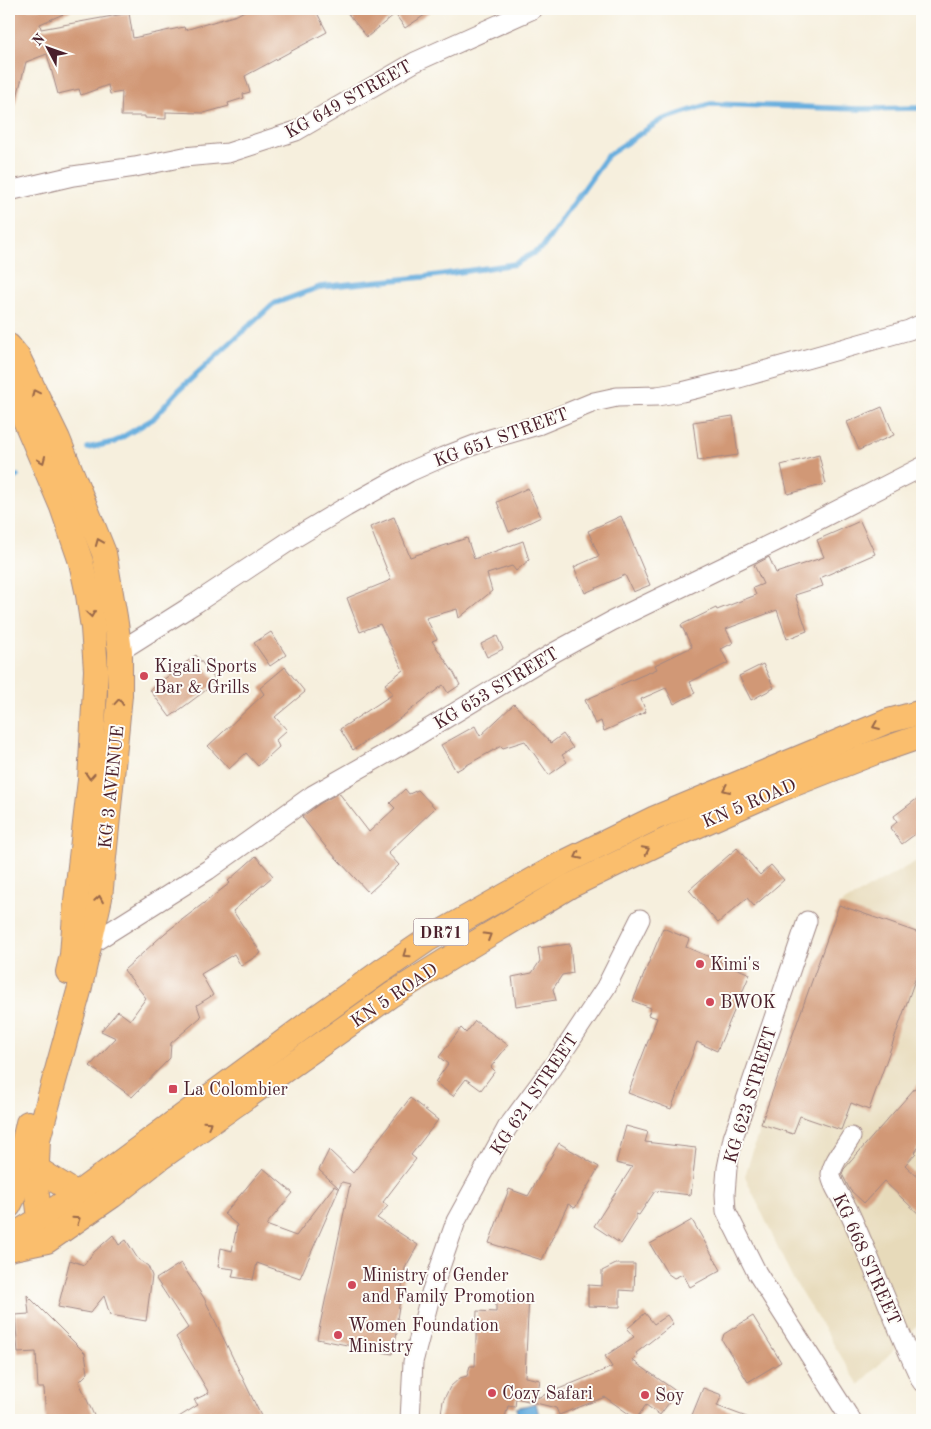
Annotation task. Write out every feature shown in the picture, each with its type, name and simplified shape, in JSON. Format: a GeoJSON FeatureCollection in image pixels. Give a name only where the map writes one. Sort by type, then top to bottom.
{"type":"FeatureCollection","features":[{"type":"Feature","properties":{"kind":"main road","name":"KG 3 AVENUE"},"geometry":{"type":"LineString","coordinates":[[9,346],[18,358],[58,439],[104,553],[120,651],[120,695],[100,898],[79,991],[38,1139],[36,1187],[40,1234]]}},
{"type":"Feature","properties":{"kind":"main road","name":"KG 3 AVENUE"},"geometry":{"type":"LineString","coordinates":[[9,383],[62,507],[81,562],[88,595],[96,670],[90,780],[76,901],[72,955],[28,1123],[13,1198],[9,1206]]}},
{"type":"Feature","properties":{"kind":"main road","name":"KN 5 ROAD"},"geometry":{"type":"LineString","coordinates":[[9,1264],[77,1194],[324,1011],[435,935],[563,863],[655,818],[888,721],[922,712]]}},
{"type":"Feature","properties":{"kind":"main road","name":"KN 5 ROAD"},"geometry":{"type":"LineString","coordinates":[[9,1238],[40,1234],[112,1196],[167,1153],[391,995],[570,886],[674,836],[779,790],[922,736]]}},
{"type":"Feature","properties":{"kind":"main road"},"geometry":{"type":"LineString","coordinates":[[38,1169],[77,1194]]}},
{"type":"Feature","properties":{"kind":"main road"},"geometry":{"type":"LineString","coordinates":[[9,1249],[40,1234]]}},
{"type":"Feature","properties":{"kind":"street","name":"KG 649 STREET"},"geometry":{"type":"LineString","coordinates":[[9,191],[73,176],[135,167],[184,157],[228,153],[296,131],[415,62],[532,9]]}},
{"type":"Feature","properties":{"kind":"street","name":"KG 651 STREET"},"geometry":{"type":"LineString","coordinates":[[120,651],[346,507],[402,476],[443,457],[490,439],[538,425],[594,402],[617,397],[657,396],[682,392],[739,378],[909,330],[922,324]]}},
{"type":"Feature","properties":{"kind":"street","name":"KG 653 STREET"},"geometry":{"type":"LineString","coordinates":[[89,945],[208,870],[313,795],[410,740],[555,652],[630,612],[785,537],[922,467]]}},
{"type":"Feature","properties":{"kind":"street","name":"KG 621 STREET"},"geometry":{"type":"LineString","coordinates":[[410,1420],[413,1362],[431,1293],[456,1221],[507,1128],[559,1058],[606,987],[640,919]]}},
{"type":"Feature","properties":{"kind":"street","name":"KG 623 STREET"},"geometry":{"type":"LineString","coordinates":[[807,921],[733,1138],[727,1168],[726,1211],[757,1273],[851,1420]]}},
{"type":"Feature","properties":{"kind":"street","name":"KG 668 STREET"},"geometry":{"type":"LineString","coordinates":[[851,1137],[835,1162],[831,1174],[868,1252],[906,1348],[922,1382]]}},
{"type":"Feature","properties":{"kind":"shaded area"},"geometry":{"type":"Polygon","coordinates":[[[922,858],[922,1321],[859,1385],[791,1276],[745,1176],[761,1124],[839,905],[922,858]]]}},
{"type":"Feature","properties":{"kind":"water"},"geometry":{"type":"Polygon","coordinates":[[[536,1403],[540,1420],[519,1420],[516,1408],[536,1403]]]}},
{"type":"Feature","properties":{"kind":"building"},"geometry":{"type":"Polygon","coordinates":[[[9,9],[75,9],[40,24],[41,29],[129,13],[133,38],[184,27],[185,30],[237,15],[248,9],[315,9],[327,32],[245,76],[250,92],[243,94],[244,98],[228,103],[229,106],[204,113],[166,112],[166,119],[145,118],[145,116],[121,116],[122,92],[110,94],[108,85],[81,95],[79,89],[58,94],[47,54],[26,62],[14,109],[9,108],[9,9]]]}},
{"type":"Feature","properties":{"kind":"building"},"geometry":{"type":"Polygon","coordinates":[[[344,9],[434,9],[405,28],[395,14],[367,37],[344,9]]]}},
{"type":"Feature","properties":{"kind":"building"},"geometry":{"type":"Polygon","coordinates":[[[882,407],[894,435],[859,450],[847,422],[882,407]]]}},
{"type":"Feature","properties":{"kind":"building"},"geometry":{"type":"Polygon","coordinates":[[[733,416],[738,455],[698,461],[693,422],[733,416]]]}},
{"type":"Feature","properties":{"kind":"building"},"geometry":{"type":"Polygon","coordinates":[[[819,455],[826,484],[788,494],[781,465],[819,455]]]}},
{"type":"Feature","properties":{"kind":"building"},"geometry":{"type":"Polygon","coordinates":[[[528,488],[541,517],[509,532],[497,502],[528,488]]]}},
{"type":"Feature","properties":{"kind":"building"},"geometry":{"type":"Polygon","coordinates":[[[621,516],[650,585],[633,592],[625,575],[585,593],[574,567],[599,556],[588,531],[621,516]]]}},
{"type":"Feature","properties":{"kind":"building"},"geometry":{"type":"Polygon","coordinates":[[[394,517],[410,557],[467,538],[474,559],[523,541],[529,560],[516,571],[512,566],[487,574],[492,591],[459,618],[457,609],[426,618],[437,639],[432,641],[460,685],[448,693],[443,685],[395,722],[353,750],[340,729],[393,694],[385,684],[403,670],[380,624],[360,632],[347,598],[391,580],[370,527],[394,517]]]}},
{"type":"Feature","properties":{"kind":"building"},"geometry":{"type":"Polygon","coordinates":[[[860,521],[875,554],[820,578],[823,586],[795,595],[807,631],[787,639],[777,610],[726,629],[733,643],[721,649],[728,663],[690,682],[695,693],[674,704],[666,688],[641,699],[646,712],[604,731],[601,721],[595,724],[585,700],[657,669],[655,665],[692,647],[681,625],[716,608],[717,610],[756,595],[753,588],[763,584],[754,565],[769,557],[776,573],[824,557],[817,540],[860,521]]]}},
{"type":"Feature","properties":{"kind":"building"},"geometry":{"type":"Polygon","coordinates":[[[271,632],[286,655],[270,666],[254,643],[271,632]]]}},
{"type":"Feature","properties":{"kind":"building"},"geometry":{"type":"Polygon","coordinates":[[[497,636],[503,649],[487,657],[481,644],[497,636]]]}},
{"type":"Feature","properties":{"kind":"building"},"geometry":{"type":"Polygon","coordinates":[[[196,655],[217,682],[170,717],[150,690],[196,655]]]}},
{"type":"Feature","properties":{"kind":"building"},"geometry":{"type":"Polygon","coordinates":[[[763,664],[774,688],[751,700],[739,676],[763,664]]]}},
{"type":"Feature","properties":{"kind":"building"},"geometry":{"type":"Polygon","coordinates":[[[285,667],[305,692],[275,717],[287,730],[276,740],[279,747],[258,766],[246,753],[229,769],[208,746],[264,694],[260,688],[285,667]]]}},
{"type":"Feature","properties":{"kind":"building"},"geometry":{"type":"Polygon","coordinates":[[[514,704],[551,743],[563,734],[573,748],[562,755],[567,762],[549,775],[525,741],[503,748],[501,746],[456,771],[441,745],[475,726],[480,736],[514,704]]]}},
{"type":"Feature","properties":{"kind":"building"},"geometry":{"type":"Polygon","coordinates":[[[405,789],[409,794],[418,790],[435,808],[388,853],[399,865],[369,893],[325,846],[302,817],[319,804],[339,793],[369,832],[395,808],[390,803],[405,789]]]}},
{"type":"Feature","properties":{"kind":"building"},"geometry":{"type":"Polygon","coordinates":[[[922,795],[922,829],[902,844],[890,828],[897,822],[894,816],[922,795]]]}},
{"type":"Feature","properties":{"kind":"building"},"geometry":{"type":"Polygon","coordinates":[[[737,848],[760,875],[771,865],[784,880],[754,906],[747,898],[718,923],[689,890],[737,848]]]}},
{"type":"Feature","properties":{"kind":"building"},"geometry":{"type":"Polygon","coordinates":[[[256,856],[273,876],[233,911],[261,953],[241,966],[234,954],[201,974],[213,995],[197,1005],[201,1017],[171,1043],[170,1058],[132,1097],[90,1066],[116,1038],[101,1031],[118,1011],[130,1020],[146,998],[124,970],[165,933],[230,883],[228,881],[256,856]]]}},
{"type":"Feature","properties":{"kind":"building"},"geometry":{"type":"Polygon","coordinates":[[[839,905],[922,934],[922,960],[869,1110],[851,1103],[841,1130],[800,1116],[793,1134],[761,1124],[839,905]]]}},
{"type":"Feature","properties":{"kind":"building"},"geometry":{"type":"Polygon","coordinates":[[[663,928],[689,939],[686,947],[750,974],[717,1051],[697,1042],[671,1109],[628,1093],[657,1018],[648,1015],[651,1008],[633,1001],[663,928]]]}},
{"type":"Feature","properties":{"kind":"building"},"geometry":{"type":"Polygon","coordinates":[[[570,944],[573,973],[562,975],[553,989],[556,1000],[516,1006],[512,977],[532,973],[540,961],[538,948],[570,944]]]}},
{"type":"Feature","properties":{"kind":"building"},"geometry":{"type":"Polygon","coordinates":[[[475,1021],[508,1045],[491,1067],[495,1071],[481,1090],[466,1079],[453,1096],[435,1082],[448,1064],[439,1057],[461,1028],[466,1033],[475,1021]]]}},
{"type":"Feature","properties":{"kind":"building"},"geometry":{"type":"Polygon","coordinates":[[[922,1080],[922,1143],[905,1165],[922,1181],[922,1217],[884,1181],[864,1203],[850,1190],[842,1174],[844,1169],[922,1080]]]}},
{"type":"Feature","properties":{"kind":"building"},"geometry":{"type":"Polygon","coordinates":[[[410,1098],[438,1120],[411,1155],[416,1159],[383,1202],[388,1206],[377,1218],[418,1245],[405,1268],[397,1319],[400,1320],[392,1354],[317,1339],[350,1184],[342,1182],[339,1188],[319,1170],[329,1150],[353,1173],[410,1098]]]}},
{"type":"Feature","properties":{"kind":"building"},"geometry":{"type":"Polygon","coordinates":[[[626,1126],[648,1132],[645,1142],[696,1148],[691,1195],[655,1191],[639,1215],[636,1214],[636,1220],[621,1244],[594,1226],[632,1167],[616,1163],[626,1126]]]}},
{"type":"Feature","properties":{"kind":"building"},"geometry":{"type":"Polygon","coordinates":[[[559,1143],[599,1167],[575,1208],[568,1204],[542,1260],[489,1243],[509,1189],[528,1196],[559,1143]]]}},
{"type":"Feature","properties":{"kind":"building"},"geometry":{"type":"Polygon","coordinates":[[[263,1168],[293,1193],[266,1225],[296,1236],[334,1186],[339,1189],[300,1278],[257,1263],[253,1280],[232,1277],[234,1269],[218,1267],[221,1248],[232,1251],[237,1225],[224,1214],[263,1168]]]}},
{"type":"Feature","properties":{"kind":"building"},"geometry":{"type":"Polygon","coordinates":[[[692,1220],[721,1270],[690,1287],[683,1274],[674,1278],[667,1273],[650,1244],[692,1220]]]}},
{"type":"Feature","properties":{"kind":"building"},"geometry":{"type":"Polygon","coordinates":[[[113,1235],[119,1245],[126,1240],[138,1259],[148,1266],[152,1276],[146,1321],[110,1315],[104,1296],[90,1313],[58,1307],[70,1260],[84,1265],[93,1253],[113,1235]]]}},
{"type":"Feature","properties":{"kind":"building"},"geometry":{"type":"Polygon","coordinates":[[[181,1263],[204,1298],[261,1416],[252,1420],[174,1420],[198,1405],[194,1400],[209,1393],[176,1337],[188,1328],[156,1279],[181,1263]]]}},
{"type":"Feature","properties":{"kind":"building"},"geometry":{"type":"Polygon","coordinates":[[[616,1264],[635,1264],[634,1291],[620,1290],[620,1307],[588,1306],[588,1285],[602,1286],[602,1271],[616,1264]]]}},
{"type":"Feature","properties":{"kind":"building"},"geometry":{"type":"Polygon","coordinates":[[[496,1294],[529,1295],[525,1377],[540,1380],[537,1398],[612,1367],[605,1356],[634,1337],[627,1329],[645,1313],[654,1324],[667,1315],[673,1324],[636,1353],[638,1356],[632,1360],[677,1392],[660,1415],[646,1405],[636,1419],[605,1397],[559,1415],[556,1408],[516,1398],[515,1407],[508,1406],[505,1417],[501,1420],[440,1420],[443,1401],[450,1387],[460,1378],[467,1376],[470,1366],[475,1366],[477,1311],[496,1312],[496,1294]]]}},
{"type":"Feature","properties":{"kind":"building"},"geometry":{"type":"Polygon","coordinates":[[[27,1295],[85,1353],[88,1373],[79,1382],[96,1420],[46,1420],[44,1388],[38,1388],[36,1352],[18,1353],[15,1315],[29,1314],[27,1295]]]}},
{"type":"Feature","properties":{"kind":"building"},"geometry":{"type":"Polygon","coordinates":[[[753,1316],[781,1362],[748,1382],[722,1340],[724,1334],[753,1316]]]}},
{"type":"Feature","properties":{"kind":"building"},"geometry":{"type":"Polygon","coordinates":[[[703,1388],[722,1395],[717,1406],[752,1419],[690,1420],[703,1388]]]}},
{"type":"Feature","properties":{"kind":"waterway"},"geometry":{"type":"LineString","coordinates":[[88,448],[114,442],[153,419],[179,390],[273,304],[320,287],[424,277],[515,264],[542,248],[608,155],[661,120],[710,104],[859,109],[922,108]]}},
{"type":"Feature","properties":{"kind":"waterway"},"geometry":{"type":"LineString","coordinates":[[9,481],[17,476]]}},
{"type":"Feature","properties":{"kind":"place","name":"Kigali Sports Bar & Grills"},"geometry":{"type":"Point","coordinates":[144,676]}},
{"type":"Feature","properties":{"kind":"place","name":"Kimi's"},"geometry":{"type":"Point","coordinates":[700,964]}},
{"type":"Feature","properties":{"kind":"place","name":"BWOK"},"geometry":{"type":"Point","coordinates":[710,1002]}},
{"type":"Feature","properties":{"kind":"place","name":"La Colombier"},"geometry":{"type":"Point","coordinates":[173,1089]}},
{"type":"Feature","properties":{"kind":"place","name":"Ministry of Gender and Family Promotion"},"geometry":{"type":"Point","coordinates":[352,1285]}},
{"type":"Feature","properties":{"kind":"place","name":"Women Foundation Ministry"},"geometry":{"type":"Point","coordinates":[338,1335]}},
{"type":"Feature","properties":{"kind":"place","name":"Cozy Safari"},"geometry":{"type":"Point","coordinates":[492,1393]}},
{"type":"Feature","properties":{"kind":"place","name":"Soy"},"geometry":{"type":"Point","coordinates":[645,1395]}}]}
